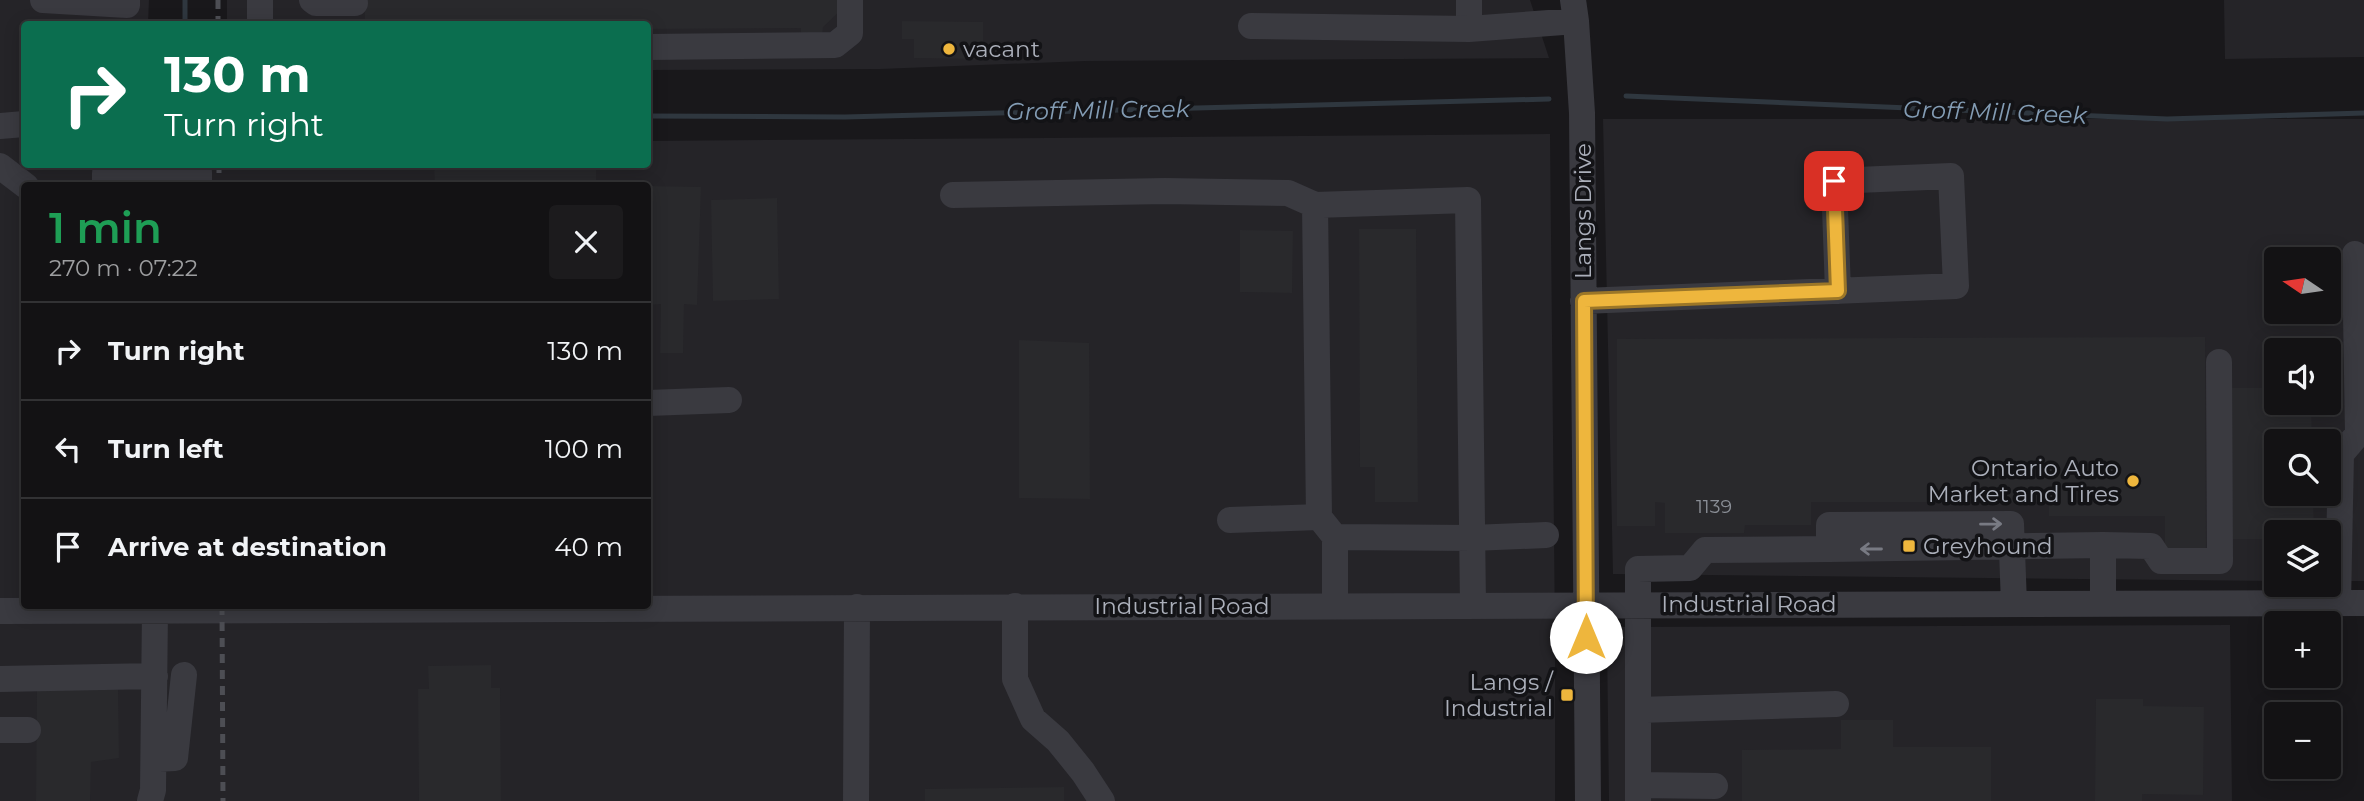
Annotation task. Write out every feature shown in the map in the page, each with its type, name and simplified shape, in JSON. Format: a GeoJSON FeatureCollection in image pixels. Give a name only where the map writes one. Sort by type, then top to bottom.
{"type":"FeatureCollection","features":[{"type":"Feature","properties":{"kind":"street"},"geometry":{"type":"LineString","coordinates":[[43,0],[127,5],[127,0]]}},
{"type":"Feature","properties":{"kind":"street"},"geometry":{"type":"LineString","coordinates":[[260,0],[260,21]]}},
{"type":"Feature","properties":{"kind":"street"},"geometry":{"type":"LineString","coordinates":[[312,0],[316,3],[355,3]]}},
{"type":"Feature","properties":{"kind":"street"},"geometry":{"type":"LineString","coordinates":[[651,47],[835,45],[850,33],[850,0]]}},
{"type":"Feature","properties":{"kind":"street"},"geometry":{"type":"LineString","coordinates":[[1469,0],[1469,29]]}},
{"type":"Feature","properties":{"kind":"street"},"geometry":{"type":"LineString","coordinates":[[1251,26],[1469,29],[1575,11]]}},
{"type":"Feature","properties":{"kind":"street","name":"Langs Drive"},"geometry":{"type":"LineString","coordinates":[[1575,11],[1582,113],[1588,801]]}},
{"type":"Feature","properties":{"kind":"street"},"geometry":{"type":"LineString","coordinates":[[0,126],[21,124]]}},
{"type":"Feature","properties":{"kind":"street"},"geometry":{"type":"LineString","coordinates":[[0,166],[21,182]]}},
{"type":"Feature","properties":{"kind":"street"},"geometry":{"type":"LineString","coordinates":[[105,182],[104,173],[185,172],[199,172],[199,182]]}},
{"type":"Feature","properties":{"kind":"street"},"geometry":{"type":"LineString","coordinates":[[1584,301],[1838,291],[1956,286],[1951,176],[1834,181],[1838,291]]}},
{"type":"Feature","properties":{"kind":"street"},"geometry":{"type":"LineString","coordinates":[[953,195],[1165,191],[1288,193],[1315,205],[1468,200],[1473,605]]}},
{"type":"Feature","properties":{"kind":"street"},"geometry":{"type":"LineString","coordinates":[[1315,205],[1327,527],[1335,605]]}},
{"type":"Feature","properties":{"kind":"street"},"geometry":{"type":"LineString","coordinates":[[2351,603],[2341,454],[2358,434],[2356,254]]}},
{"type":"Feature","properties":{"kind":"street"},"geometry":{"type":"LineString","coordinates":[[2219,362],[2219,603]]}},
{"type":"Feature","properties":{"kind":"street"},"geometry":{"type":"LineString","coordinates":[[651,402],[729,400]]}},
{"type":"Feature","properties":{"kind":"street"},"geometry":{"type":"LineString","coordinates":[[1230,520],[1472,538],[1546,535]]}},
{"type":"Feature","properties":{"kind":"street"},"geometry":{"type":"LineString","coordinates":[[2103,545],[2103,603]]}},
{"type":"Feature","properties":{"kind":"street"},"geometry":{"type":"LineString","coordinates":[[1715,786],[1638,793],[1638,569],[1690,568],[1705,550],[2151,546],[2161,561],[2220,561]]}},
{"type":"Feature","properties":{"kind":"street"},"geometry":{"type":"LineString","coordinates":[[2013,548],[2014,604]]}},
{"type":"Feature","properties":{"kind":"street"},"geometry":{"type":"LineString","coordinates":[[2171,561],[2171,603]]}},
{"type":"Feature","properties":{"kind":"street","name":"Industrial Road"},"geometry":{"type":"LineString","coordinates":[[651,607],[2351,603]]}},
{"type":"Feature","properties":{"kind":"street"},"geometry":{"type":"LineString","coordinates":[[1015,606],[1015,679],[1032,719],[1058,741],[1102,801]]}},
{"type":"Feature","properties":{"kind":"street"},"geometry":{"type":"LineString","coordinates":[[856,801],[857,607]]}},
{"type":"Feature","properties":{"kind":"street","name":"Industrial Road"},"geometry":{"type":"LineString","coordinates":[[0,611],[24,609]]}},
{"type":"Feature","properties":{"kind":"street","name":"Industrial Road"},"geometry":{"type":"LineString","coordinates":[[136,609],[167,609]]}},
{"type":"Feature","properties":{"kind":"street"},"geometry":{"type":"LineString","coordinates":[[150,801],[154,759],[155,610]]}},
{"type":"Feature","properties":{"kind":"street"},"geometry":{"type":"LineString","coordinates":[[154,759],[175,758],[184,675]]}},
{"type":"Feature","properties":{"kind":"street"},"geometry":{"type":"LineString","coordinates":[[0,679],[155,676]]}},
{"type":"Feature","properties":{"kind":"street"},"geometry":{"type":"LineString","coordinates":[[1638,710],[1836,704]]}},
{"type":"Feature","properties":{"kind":"street"},"geometry":{"type":"LineString","coordinates":[[0,730],[28,730]]}},
{"type":"Feature","properties":{"kind":"shaded area"},"geometry":{"type":"Polygon","coordinates":[[[0,0],[149,0],[148,21],[21,21],[21,168],[651,168],[651,141],[1550,134],[1555,801],[0,801],[0,0]]]}},
{"type":"Feature","properties":{"kind":"shaded area"},"geometry":{"type":"Polygon","coordinates":[[[227,0],[1530,0],[1549,58],[1085,61],[880,69],[651,70],[651,21],[227,21],[227,0]]]}},
{"type":"Feature","properties":{"kind":"shaded area"},"geometry":{"type":"Polygon","coordinates":[[[2224,0],[2364,0],[2364,57],[2225,59],[2224,0]]]}},
{"type":"Feature","properties":{"kind":"shaded area"},"geometry":{"type":"Polygon","coordinates":[[[1603,119],[2364,119],[2364,581],[2341,581],[2341,520],[2264,520],[2264,581],[1613,574],[1603,119]]]}},
{"type":"Feature","properties":{"kind":"shaded area"},"geometry":{"type":"Polygon","coordinates":[[[2230,625],[2232,801],[1609,801],[1607,640],[1622,627],[2230,625]]]}},
{"type":"Feature","properties":{"kind":"building"},"geometry":{"type":"Polygon","coordinates":[[[365,0],[841,0],[841,10],[823,27],[822,37],[801,37],[801,28],[651,29],[651,21],[365,21],[365,0]]]}},
{"type":"Feature","properties":{"kind":"building","name":"vacant"},"geometry":{"type":"Polygon","coordinates":[[[902,21],[983,22],[983,59],[914,58],[914,39],[902,39],[902,21]]]}},
{"type":"Feature","properties":{"kind":"building"},"geometry":{"type":"Polygon","coordinates":[[[434,168],[596,168],[596,182],[435,182],[434,168]]]}},
{"type":"Feature","properties":{"kind":"building"},"geometry":{"type":"Polygon","coordinates":[[[651,186],[701,187],[697,305],[684,304],[683,353],[660,353],[661,304],[651,305],[651,186]]]}},
{"type":"Feature","properties":{"kind":"building"},"geometry":{"type":"Polygon","coordinates":[[[777,198],[779,299],[713,301],[711,200],[777,198]]]}},
{"type":"Feature","properties":{"kind":"building"},"geometry":{"type":"Polygon","coordinates":[[[1359,229],[1416,229],[1418,502],[1375,502],[1375,467],[1360,467],[1359,229]]]}},
{"type":"Feature","properties":{"kind":"building"},"geometry":{"type":"Polygon","coordinates":[[[1240,230],[1293,231],[1292,293],[1240,292],[1240,230]]]}},
{"type":"Feature","properties":{"kind":"building"},"geometry":{"type":"Polygon","coordinates":[[[2205,337],[2206,548],[2165,548],[2165,516],[2049,516],[2049,502],[1811,502],[1811,525],[1745,525],[1744,533],[1665,533],[1665,503],[1655,502],[1655,526],[1617,526],[1617,339],[2205,337]]]}},
{"type":"Feature","properties":{"kind":"building"},"geometry":{"type":"Polygon","coordinates":[[[1019,340],[1089,343],[1090,499],[1019,498],[1019,340]]]}},
{"type":"Feature","properties":{"kind":"building"},"geometry":{"type":"Polygon","coordinates":[[[2230,388],[2264,388],[2264,415],[2311,415],[2312,429],[2264,429],[2264,506],[2313,506],[2314,520],[2264,520],[2264,539],[2233,539],[2230,388]]]}},
{"type":"Feature","properties":{"kind":"building"},"geometry":{"type":"Polygon","coordinates":[[[491,665],[491,688],[500,688],[501,801],[419,801],[418,689],[429,689],[428,666],[491,665]]]}},
{"type":"Feature","properties":{"kind":"building"},"geometry":{"type":"Polygon","coordinates":[[[118,689],[119,758],[91,762],[90,801],[36,801],[37,690],[118,689]]]}},
{"type":"Feature","properties":{"kind":"building"},"geometry":{"type":"Polygon","coordinates":[[[2096,699],[2143,699],[2143,706],[2204,707],[2203,795],[2142,794],[2142,801],[2095,801],[2096,699]]]}},
{"type":"Feature","properties":{"kind":"building"},"geometry":{"type":"Polygon","coordinates":[[[1841,720],[1893,720],[1893,747],[1991,747],[1991,801],[1742,801],[1742,750],[1841,749],[1841,720]]]}},
{"type":"Feature","properties":{"kind":"building"},"geometry":{"type":"Polygon","coordinates":[[[1064,787],[1064,801],[925,801],[925,789],[1064,787]]]}},
{"type":"Feature","properties":{"kind":"waterway","name":"Groff Mill Creek"},"geometry":{"type":"LineString","coordinates":[[185,0],[185,21]]}},
{"type":"Feature","properties":{"kind":"waterway","name":"Groff Mill Creek"},"geometry":{"type":"LineString","coordinates":[[1626,96],[2167,119],[2364,113]]}},
{"type":"Feature","properties":{"kind":"waterway","name":"Groff Mill Creek"},"geometry":{"type":"LineString","coordinates":[[651,116],[845,117],[1549,99]]}},
{"type":"Feature","properties":{"kind":"railway"},"geometry":{"type":"LineString","coordinates":[[218,0],[218,21]]}},
{"type":"Feature","properties":{"kind":"railway"},"geometry":{"type":"LineString","coordinates":[[219,168],[219,182]]}},
{"type":"Feature","properties":{"kind":"railway"},"geometry":{"type":"LineString","coordinates":[[222,609],[223,801]]}},
{"type":"Feature","properties":{"kind":"place","name":"vacant"},"geometry":{"type":"Point","coordinates":[949,49]}},
{"type":"Feature","properties":{"kind":"place","name":"Ontario Auto Market and Tires"},"geometry":{"type":"Point","coordinates":[2133,481]}},
{"type":"Feature","properties":{"kind":"place","name":"Greyhound"},"geometry":{"type":"Point","coordinates":[1909,546]}},
{"type":"Feature","properties":{"kind":"place","name":"Langs / Industrial"},"geometry":{"type":"Point","coordinates":[1567,695]}},
{"type":"Feature","properties":{"kind":"route"},"geometry":{"type":"LineString","coordinates":[[1586,637],[1584,301],[1838,291],[1834,181]]}}]}
